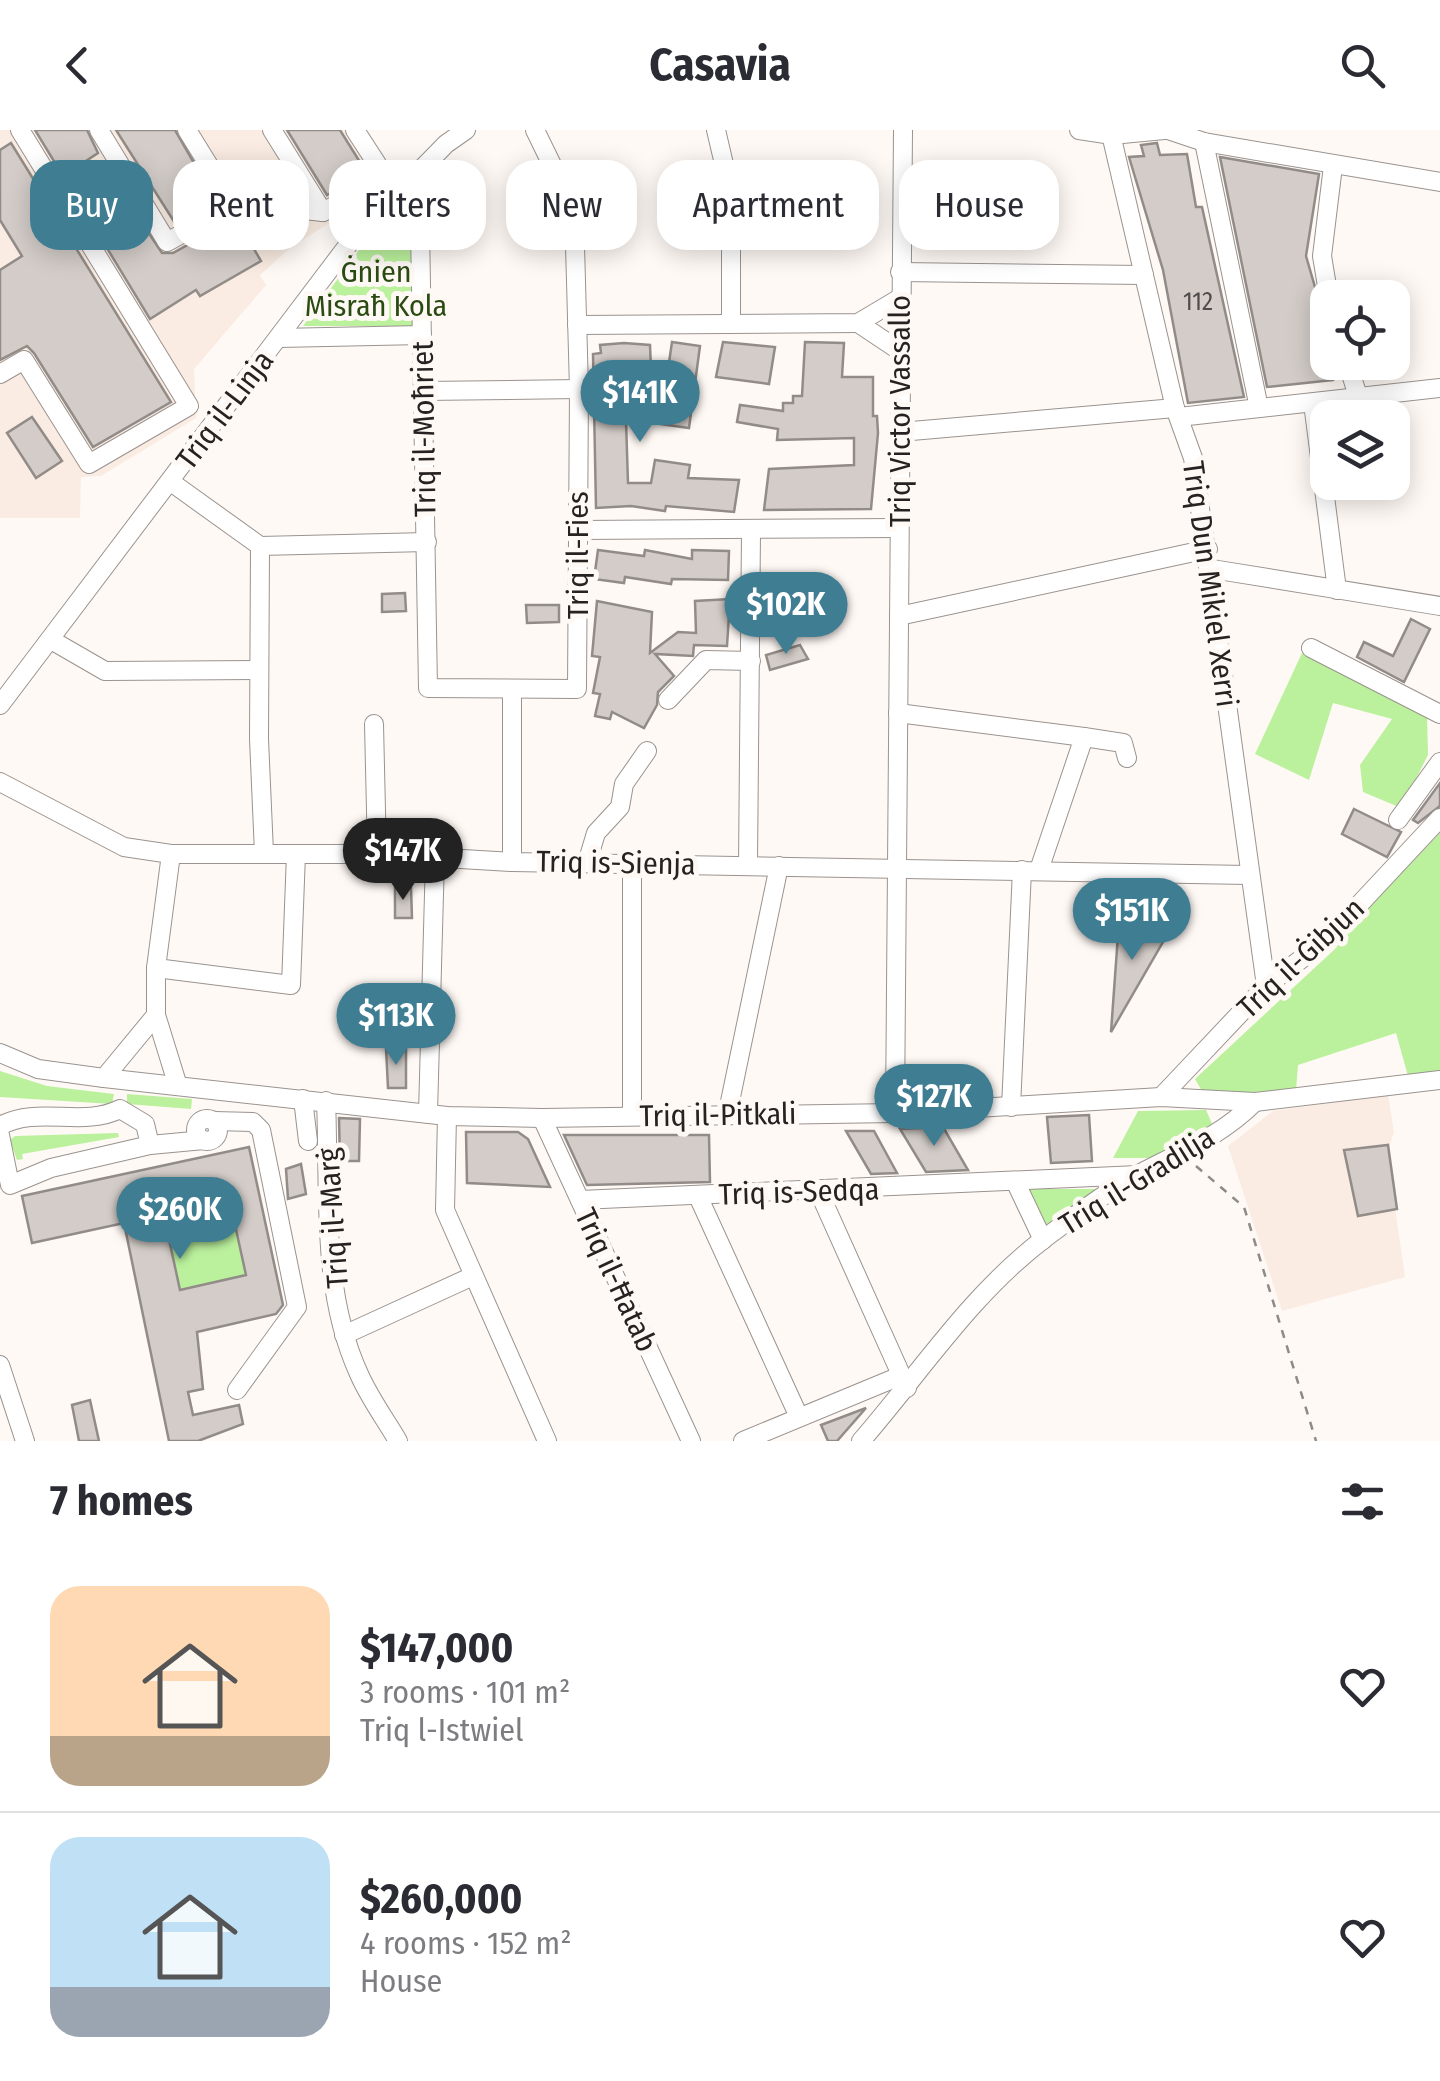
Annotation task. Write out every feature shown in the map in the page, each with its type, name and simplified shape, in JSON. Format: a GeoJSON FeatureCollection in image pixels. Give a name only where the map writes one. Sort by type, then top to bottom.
{"type":"FeatureCollection","features":[{"type":"Feature","properties":{"kind":"street"},"geometry":{"type":"LineString","coordinates":[[0,374],[24,360],[89,464],[189,406],[20,130]]}},
{"type":"Feature","properties":{"kind":"street"},"geometry":{"type":"LineString","coordinates":[[99,130],[167,242],[173,239]]}},
{"type":"Feature","properties":{"kind":"street"},"geometry":{"type":"LineString","coordinates":[[186,130],[205,160]]}},
{"type":"Feature","properties":{"kind":"street"},"geometry":{"type":"LineString","coordinates":[[272,130],[323,212]]}},
{"type":"Feature","properties":{"kind":"street"},"geometry":{"type":"LineString","coordinates":[[309,211],[323,212],[370,186],[377,164],[355,130]]}},
{"type":"Feature","properties":{"kind":"street","name":"Triq il-Linja"},"geometry":{"type":"LineString","coordinates":[[426,160],[440,137],[466,130]]}},
{"type":"Feature","properties":{"kind":"street","name":"Triq il-Fies"},"geometry":{"type":"LineString","coordinates":[[512,690],[577,690],[579,389],[574,210],[535,130]]}},
{"type":"Feature","properties":{"kind":"street"},"geometry":{"type":"LineString","coordinates":[[716,130],[731,194],[731,324]]}},
{"type":"Feature","properties":{"kind":"street","name":"Triq Victor Vassallo"},"geometry":{"type":"LineString","coordinates":[[895,1112],[903,130]]}},
{"type":"Feature","properties":{"kind":"street"},"geometry":{"type":"LineString","coordinates":[[1078,130],[1166,130],[1204,142],[1440,182]]}},
{"type":"Feature","properties":{"kind":"street","name":"Triq Dun Mikiel Xerri"},"geometry":{"type":"LineString","coordinates":[[1111,133],[1177,412],[1193,458],[1212,569],[1266,986]]}},
{"type":"Feature","properties":{"kind":"street"},"geometry":{"type":"LineString","coordinates":[[1204,142],[1259,408]]}},
{"type":"Feature","properties":{"kind":"street"},"geometry":{"type":"LineString","coordinates":[[1326,280],[1322,256],[1332,166]]}},
{"type":"Feature","properties":{"kind":"street","name":"Triq il-Linja"},"geometry":{"type":"LineString","coordinates":[[0,705],[53,641],[344,250]]}},
{"type":"Feature","properties":{"kind":"street","name":"Triq il-Moħriet"},"geometry":{"type":"LineString","coordinates":[[420,250],[428,688],[512,690]]}},
{"type":"Feature","properties":{"kind":"street"},"geometry":{"type":"LineString","coordinates":[[900,272],[1144,275]]}},
{"type":"Feature","properties":{"kind":"street"},"geometry":{"type":"LineString","coordinates":[[577,325],[858,323],[900,298]]}},
{"type":"Feature","properties":{"kind":"street"},"geometry":{"type":"LineString","coordinates":[[858,323],[900,351]]}},
{"type":"Feature","properties":{"kind":"street"},"geometry":{"type":"LineString","coordinates":[[279,338],[422,334]]}},
{"type":"Feature","properties":{"kind":"street"},"geometry":{"type":"LineString","coordinates":[[1353,380],[1358,396]]}},
{"type":"Feature","properties":{"kind":"street"},"geometry":{"type":"LineString","coordinates":[[1329,400],[1440,388]]}},
{"type":"Feature","properties":{"kind":"street"},"geometry":{"type":"LineString","coordinates":[[423,391],[579,389]]}},
{"type":"Feature","properties":{"kind":"street"},"geometry":{"type":"LineString","coordinates":[[900,432],[1310,402]]}},
{"type":"Feature","properties":{"kind":"street"},"geometry":{"type":"LineString","coordinates":[[171,482],[260,546],[426,542]]}},
{"type":"Feature","properties":{"kind":"street"},"geometry":{"type":"LineString","coordinates":[[1326,500],[1337,590]]}},
{"type":"Feature","properties":{"kind":"street"},"geometry":{"type":"LineString","coordinates":[[578,530],[899,528]]}},
{"type":"Feature","properties":{"kind":"street"},"geometry":{"type":"LineString","coordinates":[[748,865],[752,531]]}},
{"type":"Feature","properties":{"kind":"street"},"geometry":{"type":"LineString","coordinates":[[260,546],[258,670],[264,854]]}},
{"type":"Feature","properties":{"kind":"street"},"geometry":{"type":"LineString","coordinates":[[899,616],[1208,548]]}},
{"type":"Feature","properties":{"kind":"street"},"geometry":{"type":"LineString","coordinates":[[1212,569],[1440,606]]}},
{"type":"Feature","properties":{"kind":"street"},"geometry":{"type":"LineString","coordinates":[[53,641],[105,671],[258,670]]}},
{"type":"Feature","properties":{"kind":"street"},"geometry":{"type":"LineString","coordinates":[[1310,648],[1440,714]]}},
{"type":"Feature","properties":{"kind":"street"},"geometry":{"type":"LineString","coordinates":[[668,700],[706,660],[751,661]]}},
{"type":"Feature","properties":{"kind":"street"},"geometry":{"type":"LineString","coordinates":[[512,690],[512,862]]}},
{"type":"Feature","properties":{"kind":"street"},"geometry":{"type":"LineString","coordinates":[[898,713],[1123,743],[1127,758]]}},
{"type":"Feature","properties":{"kind":"street"},"geometry":{"type":"LineString","coordinates":[[374,724],[377,854]]}},
{"type":"Feature","properties":{"kind":"street"},"geometry":{"type":"LineString","coordinates":[[1011,1107],[1030,870],[1084,737]]}},
{"type":"Feature","properties":{"kind":"street"},"geometry":{"type":"LineString","coordinates":[[587,864],[596,833],[620,807],[624,784],[648,751]]}},
{"type":"Feature","properties":{"kind":"street"},"geometry":{"type":"LineString","coordinates":[[1398,820],[1440,762]]}},
{"type":"Feature","properties":{"kind":"street","name":"Triq is-Sienja"},"geometry":{"type":"LineString","coordinates":[[3,789],[124,847],[171,854],[377,854],[587,864],[897,866],[1250,875]]}},
{"type":"Feature","properties":{"kind":"street","name":"Triq il-Ġibjun"},"geometry":{"type":"LineString","coordinates":[[1161,1097],[1266,986],[1326,940],[1440,818]]}},
{"type":"Feature","properties":{"kind":"street"},"geometry":{"type":"LineString","coordinates":[[171,854],[156,968],[156,1015],[176,1083]]}},
{"type":"Feature","properties":{"kind":"street"},"geometry":{"type":"LineString","coordinates":[[156,968],[291,985],[296,854]]}},
{"type":"Feature","properties":{"kind":"street"},"geometry":{"type":"LineString","coordinates":[[435,856],[438,1115],[445,1210],[548,1441]]}},
{"type":"Feature","properties":{"kind":"street"},"geometry":{"type":"LineString","coordinates":[[632,864],[632,1116]]}},
{"type":"Feature","properties":{"kind":"street"},"geometry":{"type":"LineString","coordinates":[[726,1116],[779,866]]}},
{"type":"Feature","properties":{"kind":"street"},"geometry":{"type":"LineString","coordinates":[[121,1114],[113,1079],[156,1015]]}},
{"type":"Feature","properties":{"kind":"street","name":"Triq il-Pitkali"},"geometry":{"type":"LineString","coordinates":[[0,1053],[38,1069],[113,1079],[438,1115],[542,1118],[895,1112],[1161,1097],[1255,1102],[1439,1082]]}},
{"type":"Feature","properties":{"kind":"street"},"geometry":{"type":"LineString","coordinates":[[302,1098],[308,1141]]}},
{"type":"Feature","properties":{"kind":"street","name":"Triq il-Marġ"},"geometry":{"type":"LineString","coordinates":[[326,1101],[328,1243],[344,1335],[359,1376],[398,1441]]}},
{"type":"Feature","properties":{"kind":"street","name":"Triq il-Gradilja"},"geometry":{"type":"LineString","coordinates":[[861,1441],[904,1382],[972,1303],[1043,1240],[1138,1175],[1244,1124],[1255,1102]]}},
{"type":"Feature","properties":{"kind":"street"},"geometry":{"type":"LineString","coordinates":[[0,1126],[20,1115],[121,1114],[145,1124],[150,1144]]}},
{"type":"Feature","properties":{"kind":"street","name":"Triq il-Ħatab"},"geometry":{"type":"LineString","coordinates":[[542,1118],[691,1441]]}},
{"type":"Feature","properties":{"kind":"street"},"geometry":{"type":"LineString","coordinates":[[0,1135],[10,1184],[52,1168],[253,1122],[260,1130],[296,1307],[237,1390]]}},
{"type":"Feature","properties":{"kind":"street","name":"Triq is-Sedqa"},"geometry":{"type":"LineString","coordinates":[[580,1200],[1138,1175]]}},
{"type":"Feature","properties":{"kind":"street"},"geometry":{"type":"LineString","coordinates":[[1015,1181],[1043,1240]]}},
{"type":"Feature","properties":{"kind":"street"},"geometry":{"type":"LineString","coordinates":[[743,1441],[799,1417],[904,1382],[819,1192]]}},
{"type":"Feature","properties":{"kind":"street"},"geometry":{"type":"LineString","coordinates":[[698,1196],[799,1417]]}},
{"type":"Feature","properties":{"kind":"street"},"geometry":{"type":"LineString","coordinates":[[344,1335],[473,1276]]}},
{"type":"Feature","properties":{"kind":"street"},"geometry":{"type":"LineString","coordinates":[[0,1365],[25,1441]]}},
{"type":"Feature","properties":{"kind":"path"},"geometry":{"type":"LineString","coordinates":[[1189,1151],[1198,1170],[1244,1207],[1316,1441]]}},
{"type":"Feature","properties":{"kind":"shaded area"},"geometry":{"type":"Polygon","coordinates":[[[0,130],[366,130],[386,160],[329,160],[329,223],[309,236],[309,160],[173,160],[173,250],[288,250],[260,275],[266,285],[194,369],[196,418],[101,476],[81,477],[80,518],[0,518],[0,130]]]}},
{"type":"Feature","properties":{"kind":"shaded area"},"geometry":{"type":"Polygon","coordinates":[[[1388,1095],[1394,1132],[1387,1153],[1405,1277],[1282,1311],[1228,1146],[1273,1111],[1388,1095]]]}},
{"type":"Feature","properties":{"kind":"green space","name":"Ġnien Misraħ Kola"},"geometry":{"type":"Polygon","coordinates":[[[359,250],[411,250],[412,326],[303,326],[359,250]]]}},
{"type":"Feature","properties":{"kind":"green space"},"geometry":{"type":"Polygon","coordinates":[[[1302,653],[1427,714],[1428,755],[1401,808],[1363,792],[1360,765],[1392,719],[1333,703],[1309,780],[1255,754],[1302,653]]]}},
{"type":"Feature","properties":{"kind":"green space"},"geometry":{"type":"Polygon","coordinates":[[[1440,833],[1440,1071],[1408,1076],[1396,1033],[1298,1065],[1296,1091],[1203,1093],[1195,1079],[1336,948],[1344,934],[1440,833]]]}},
{"type":"Feature","properties":{"kind":"green space"},"geometry":{"type":"Polygon","coordinates":[[[0,1071],[47,1086],[114,1094],[112,1104],[0,1097],[0,1071]]]}},
{"type":"Feature","properties":{"kind":"green space"},"geometry":{"type":"Polygon","coordinates":[[[127,1094],[192,1099],[191,1109],[127,1104],[127,1094]]]}},
{"type":"Feature","properties":{"kind":"green space"},"geometry":{"type":"Polygon","coordinates":[[[1206,1110],[1213,1126],[1154,1158],[1113,1158],[1138,1111],[1206,1110]]]}},
{"type":"Feature","properties":{"kind":"green space"},"geometry":{"type":"Polygon","coordinates":[[[118,1133],[119,1137],[22,1154],[23,1159],[17,1160],[10,1140],[15,1136],[118,1133]]]}},
{"type":"Feature","properties":{"kind":"green space"},"geometry":{"type":"Polygon","coordinates":[[[1027,1189],[1102,1189],[1043,1228],[1027,1189]]]}},
{"type":"Feature","properties":{"kind":"green space"},"geometry":{"type":"Polygon","coordinates":[[[228,1193],[246,1275],[180,1290],[162,1207],[228,1193]]]}},
{"type":"Feature","properties":{"kind":"building"},"geometry":{"type":"Polygon","coordinates":[[[35,130],[87,130],[98,153],[87,160],[53,160],[35,130]]]}},
{"type":"Feature","properties":{"kind":"building"},"geometry":{"type":"Polygon","coordinates":[[[116,130],[175,130],[192,160],[173,160],[173,220],[153,188],[153,160],[135,160],[116,130]]]}},
{"type":"Feature","properties":{"kind":"building"},"geometry":{"type":"Polygon","coordinates":[[[287,130],[340,130],[359,160],[329,160],[327,195],[309,160],[287,130]]]}},
{"type":"Feature","properties":{"kind":"building"},"geometry":{"type":"Polygon","coordinates":[[[11,143],[30,174],[30,250],[77,250],[171,402],[93,447],[27,346],[0,360],[0,270],[22,256],[0,220],[0,150],[11,143]]]}},
{"type":"Feature","properties":{"kind":"building"},"geometry":{"type":"Polygon","coordinates":[[[1157,143],[1160,155],[1187,154],[1196,207],[1202,207],[1244,397],[1188,403],[1163,270],[1129,157],[1144,156],[1141,145],[1157,143]]]}},
{"type":"Feature","properties":{"kind":"building"},"geometry":{"type":"Polygon","coordinates":[[[1220,157],[1319,174],[1306,256],[1313,280],[1310,380],[1333,380],[1267,387],[1220,157]]]}},
{"type":"Feature","properties":{"kind":"building"},"geometry":{"type":"Polygon","coordinates":[[[153,240],[162,253],[255,250],[261,261],[200,296],[196,290],[150,319],[108,250],[153,250],[153,240]]]}},
{"type":"Feature","properties":{"kind":"building"},"geometry":{"type":"Polygon","coordinates":[[[672,342],[700,346],[689,428],[660,424],[672,342]]]}},
{"type":"Feature","properties":{"kind":"building"},"geometry":{"type":"Polygon","coordinates":[[[723,342],[775,347],[769,384],[716,377],[723,342]]]}},
{"type":"Feature","properties":{"kind":"building"},"geometry":{"type":"Polygon","coordinates":[[[805,342],[844,343],[842,377],[873,377],[873,416],[877,416],[878,433],[871,509],[764,510],[769,469],[854,465],[854,438],[777,440],[778,429],[737,422],[740,405],[783,411],[783,403],[793,403],[793,396],[802,396],[805,342]]]}},
{"type":"Feature","properties":{"kind":"building"},"geometry":{"type":"Polygon","coordinates":[[[600,345],[650,345],[651,369],[633,370],[634,419],[626,420],[628,483],[651,483],[655,460],[690,465],[688,478],[739,480],[734,512],[666,506],[665,511],[631,506],[596,508],[593,354],[601,353],[600,345]]]}},
{"type":"Feature","properties":{"kind":"building"},"geometry":{"type":"Polygon","coordinates":[[[32,417],[62,461],[36,478],[7,433],[32,417]]]}},
{"type":"Feature","properties":{"kind":"building"},"geometry":{"type":"Polygon","coordinates":[[[598,550],[644,556],[645,550],[692,559],[692,550],[729,551],[728,580],[672,579],[671,584],[625,577],[624,583],[594,579],[598,550]]]}},
{"type":"Feature","properties":{"kind":"building"},"geometry":{"type":"Polygon","coordinates":[[[405,593],[406,611],[382,612],[382,594],[405,593]]]}},
{"type":"Feature","properties":{"kind":"building"},"geometry":{"type":"Polygon","coordinates":[[[730,599],[727,646],[694,645],[693,656],[655,654],[674,676],[658,692],[657,705],[644,728],[612,712],[610,719],[595,716],[600,694],[593,693],[600,657],[592,656],[597,601],[652,612],[650,653],[678,632],[696,633],[695,601],[730,599]]]}},
{"type":"Feature","properties":{"kind":"building"},"geometry":{"type":"Polygon","coordinates":[[[526,605],[559,605],[559,622],[527,623],[526,605]]]}},
{"type":"Feature","properties":{"kind":"building"},"geometry":{"type":"Polygon","coordinates":[[[1411,619],[1430,629],[1404,682],[1357,657],[1364,642],[1393,656],[1411,619]]]}},
{"type":"Feature","properties":{"kind":"building"},"geometry":{"type":"Polygon","coordinates":[[[800,645],[808,659],[770,670],[766,655],[800,645]]]}},
{"type":"Feature","properties":{"kind":"building"},"geometry":{"type":"Polygon","coordinates":[[[1440,783],[1440,806],[1418,823],[1413,820],[1440,783]]]}},
{"type":"Feature","properties":{"kind":"building"},"geometry":{"type":"Polygon","coordinates":[[[1354,809],[1401,832],[1387,857],[1342,834],[1354,809]]]}},
{"type":"Feature","properties":{"kind":"building"},"geometry":{"type":"Polygon","coordinates":[[[411,887],[412,918],[395,918],[395,888],[411,887]]]}},
{"type":"Feature","properties":{"kind":"building"},"geometry":{"type":"Polygon","coordinates":[[[1119,921],[1167,935],[1111,1032],[1119,921]]]}},
{"type":"Feature","properties":{"kind":"building"},"geometry":{"type":"Polygon","coordinates":[[[386,1048],[406,1048],[406,1088],[388,1088],[386,1048]]]}},
{"type":"Feature","properties":{"kind":"building"},"geometry":{"type":"Polygon","coordinates":[[[1089,1115],[1092,1161],[1051,1163],[1047,1117],[1089,1115]]]}},
{"type":"Feature","properties":{"kind":"building"},"geometry":{"type":"Polygon","coordinates":[[[339,1118],[360,1119],[359,1161],[340,1161],[339,1118]]]}},
{"type":"Feature","properties":{"kind":"building"},"geometry":{"type":"Polygon","coordinates":[[[943,1127],[968,1170],[926,1172],[900,1129],[943,1127]]]}},
{"type":"Feature","properties":{"kind":"building"},"geometry":{"type":"Polygon","coordinates":[[[846,1131],[874,1131],[897,1173],[871,1174],[846,1131]]]}},
{"type":"Feature","properties":{"kind":"building"},"geometry":{"type":"Polygon","coordinates":[[[466,1132],[518,1132],[528,1139],[550,1187],[467,1183],[466,1132]]]}},
{"type":"Feature","properties":{"kind":"building"},"geometry":{"type":"Polygon","coordinates":[[[564,1135],[709,1135],[710,1182],[587,1185],[564,1135]]]}},
{"type":"Feature","properties":{"kind":"building"},"geometry":{"type":"Polygon","coordinates":[[[1388,1145],[1397,1209],[1358,1216],[1344,1150],[1388,1145]]]}},
{"type":"Feature","properties":{"kind":"building"},"geometry":{"type":"Polygon","coordinates":[[[249,1147],[283,1305],[276,1314],[197,1332],[203,1389],[188,1392],[193,1415],[239,1405],[243,1424],[198,1441],[169,1441],[124,1223],[32,1243],[22,1196],[249,1147]],[[228,1193],[162,1207],[180,1290],[246,1275],[228,1193]]]}},
{"type":"Feature","properties":{"kind":"building"},"geometry":{"type":"Polygon","coordinates":[[[301,1164],[306,1194],[288,1199],[286,1169],[301,1164]]]}},
{"type":"Feature","properties":{"kind":"building"},"geometry":{"type":"Polygon","coordinates":[[[90,1400],[99,1441],[79,1441],[72,1405],[90,1400]]]}},
{"type":"Feature","properties":{"kind":"building"},"geometry":{"type":"Polygon","coordinates":[[[866,1408],[837,1441],[828,1441],[821,1425],[866,1408]]]}}]}
